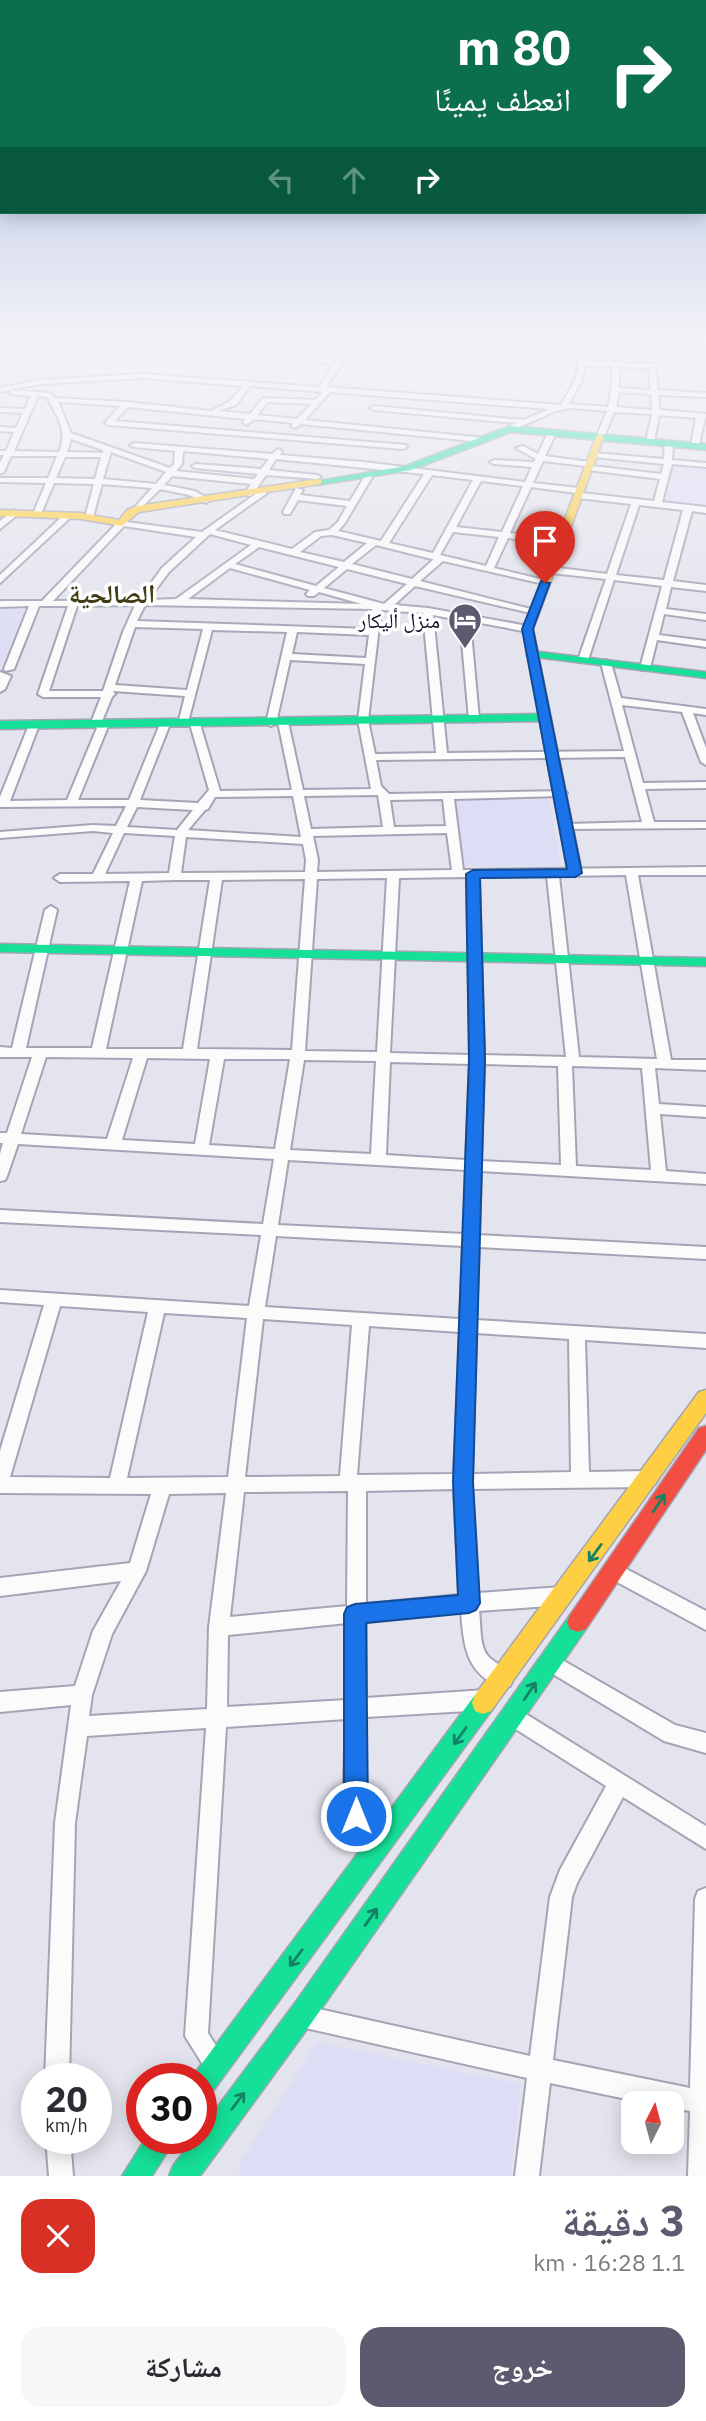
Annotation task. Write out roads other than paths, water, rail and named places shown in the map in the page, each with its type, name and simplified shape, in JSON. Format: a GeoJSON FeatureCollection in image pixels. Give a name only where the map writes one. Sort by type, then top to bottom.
{"type":"FeatureCollection","features":[{"type":"Feature","properties":{"kind":"street"},"geometry":{"type":"LineString","coordinates":[[37,514],[65,444]]}},
{"type":"Feature","properties":{"kind":"street"},"geometry":{"type":"LineString","coordinates":[[88,444],[171,472],[257,489]]}},
{"type":"Feature","properties":{"kind":"street"},"geometry":{"type":"LineString","coordinates":[[135,444],[325,460],[706,510]]}},
{"type":"Feature","properties":{"kind":"street"},"geometry":{"type":"LineString","coordinates":[[233,452],[236,444]]}},
{"type":"Feature","properties":{"kind":"street"},"geometry":{"type":"LineString","coordinates":[[71,804],[141,603],[157,581],[205,533],[257,489],[264,472],[283,444]]}},
{"type":"Feature","properties":{"kind":"street"},"geometry":{"type":"LineString","coordinates":[[287,512],[325,460],[334,444]]}},
{"type":"Feature","properties":{"kind":"street"},"geometry":{"type":"LineString","coordinates":[[366,444],[403,447]]}},
{"type":"Feature","properties":{"kind":"street"},"geometry":{"type":"LineString","coordinates":[[0,689],[6,676],[4,672],[39,604],[130,512],[257,489],[307,486],[399,470],[472,444]]}},
{"type":"Feature","properties":{"kind":"street"},"geometry":{"type":"LineString","coordinates":[[489,569],[547,444]]}},
{"type":"Feature","properties":{"kind":"street"},"geometry":{"type":"LineString","coordinates":[[575,873],[554,755],[543,718],[528,629],[598,444]]}},
{"type":"Feature","properties":{"kind":"street"},"geometry":{"type":"LineString","coordinates":[[665,444],[700,446]]}},
{"type":"Feature","properties":{"kind":"street"},"geometry":{"type":"LineString","coordinates":[[657,505],[662,477],[668,463],[669,444]]}},
{"type":"Feature","properties":{"kind":"street"},"geometry":{"type":"LineString","coordinates":[[137,509],[178,464],[179,448]]}},
{"type":"Feature","properties":{"kind":"street"},"geometry":{"type":"LineString","coordinates":[[520,448],[537,462]]}},
{"type":"Feature","properties":{"kind":"street"},"geometry":{"type":"LineString","coordinates":[[188,476],[207,450]]}},
{"type":"Feature","properties":{"kind":"street"},"geometry":{"type":"LineString","coordinates":[[0,472],[4,453],[61,455],[107,452]]}},
{"type":"Feature","properties":{"kind":"street"},"geometry":{"type":"LineString","coordinates":[[89,517],[107,452]]}},
{"type":"Feature","properties":{"kind":"street"},"geometry":{"type":"LineString","coordinates":[[494,461],[706,465]]}},
{"type":"Feature","properties":{"kind":"street"},"geometry":{"type":"LineString","coordinates":[[591,463],[662,477]]}},
{"type":"Feature","properties":{"kind":"street"},"geometry":{"type":"LineString","coordinates":[[195,466],[264,472],[352,504]]}},
{"type":"Feature","properties":{"kind":"street"},"geometry":{"type":"LineString","coordinates":[[296,605],[379,543],[429,473]]}},
{"type":"Feature","properties":{"kind":"street"},"geometry":{"type":"LineString","coordinates":[[332,532],[341,523],[370,474]]}},
{"type":"Feature","properties":{"kind":"street"},"geometry":{"type":"LineString","coordinates":[[389,831],[384,794],[376,788],[363,720],[380,606],[416,583],[438,557],[478,479]]}},
{"type":"Feature","properties":{"kind":"street"},"geometry":{"type":"LineString","coordinates":[[0,480],[98,484],[127,482],[192,491],[206,500]]}},
{"type":"Feature","properties":{"kind":"street"},"geometry":{"type":"LineString","coordinates":[[583,660],[636,502]]}},
{"type":"Feature","properties":{"kind":"street"},"geometry":{"type":"LineString","coordinates":[[645,668],[688,508]]}},
{"type":"Feature","properties":{"kind":"street"},"geometry":{"type":"LineString","coordinates":[[0,526],[7,513],[69,515],[205,533],[293,552],[533,612]]}},
{"type":"Feature","properties":{"kind":"street"},"geometry":{"type":"LineString","coordinates":[[0,580],[69,515]]}},
{"type":"Feature","properties":{"kind":"street"},"geometry":{"type":"LineString","coordinates":[[450,529],[561,542]]}},
{"type":"Feature","properties":{"kind":"street"},"geometry":{"type":"LineString","coordinates":[[293,552],[318,534],[332,532],[489,569],[548,576],[611,577],[706,588]]}},
{"type":"Feature","properties":{"kind":"street"},"geometry":{"type":"LineString","coordinates":[[178,602],[257,544]]}},
{"type":"Feature","properties":{"kind":"street"},"geometry":{"type":"LineString","coordinates":[[227,565],[380,606]]}},
{"type":"Feature","properties":{"kind":"street"},"geometry":{"type":"LineString","coordinates":[[0,604],[178,602],[380,606],[428,611],[528,629]]}},
{"type":"Feature","properties":{"kind":"street"},"geometry":{"type":"LineString","coordinates":[[73,604],[43,694],[111,691],[192,693]]}},
{"type":"Feature","properties":{"kind":"street"},"geometry":{"type":"LineString","coordinates":[[428,611],[442,756]]}},
{"type":"Feature","properties":{"kind":"street"},"geometry":{"type":"LineString","coordinates":[[661,611],[706,617]]}},
{"type":"Feature","properties":{"kind":"street"},"geometry":{"type":"LineString","coordinates":[[465,618],[474,719]]}},
{"type":"Feature","properties":{"kind":"street"},"geometry":{"type":"LineString","coordinates":[[132,624],[374,632]]}},
{"type":"Feature","properties":{"kind":"street"},"geometry":{"type":"LineString","coordinates":[[174,877],[181,832],[204,807],[215,790],[189,724],[192,693],[208,628]]}},
{"type":"Feature","properties":{"kind":"street"},"geometry":{"type":"LineString","coordinates":[[215,2063],[196,2036],[219,1627],[256,1312],[298,1055],[312,860],[277,722],[292,631]]}},
{"type":"Feature","properties":{"kind":"street"},"geometry":{"type":"LineString","coordinates":[[654,637],[706,644]]}},
{"type":"Feature","properties":{"kind":"street"},"geometry":{"type":"LineString","coordinates":[[531,654],[706,675]]}},
{"type":"Feature","properties":{"kind":"street"},"geometry":{"type":"LineString","coordinates":[[286,657],[370,661]]}},
{"type":"Feature","properties":{"kind":"street"},"geometry":{"type":"LineString","coordinates":[[606,663],[649,826]]}},
{"type":"Feature","properties":{"kind":"street"},"geometry":{"type":"LineString","coordinates":[[616,701],[706,712]]}},
{"type":"Feature","properties":{"kind":"street"},"geometry":{"type":"LineString","coordinates":[[686,710],[706,762]]}},
{"type":"Feature","properties":{"kind":"street"},"geometry":{"type":"LineString","coordinates":[[0,725],[543,718]]}},
{"type":"Feature","properties":{"kind":"street"},"geometry":{"type":"LineString","coordinates":[[97,878],[133,803],[165,724]]}},
{"type":"Feature","properties":{"kind":"street"},"geometry":{"type":"LineString","coordinates":[[34,725],[1,804],[133,803],[204,807]]}},
{"type":"Feature","properties":{"kind":"street"},"geometry":{"type":"LineString","coordinates":[[371,757],[630,754]]}},
{"type":"Feature","properties":{"kind":"street"},"geometry":{"type":"LineString","coordinates":[[639,786],[706,785]]}},
{"type":"Feature","properties":{"kind":"street"},"geometry":{"type":"LineString","coordinates":[[213,794],[384,794],[448,797],[561,793]]}},
{"type":"Feature","properties":{"kind":"street"},"geometry":{"type":"LineString","coordinates":[[448,797],[458,874]]}},
{"type":"Feature","properties":{"kind":"street"},"geometry":{"type":"LineString","coordinates":[[567,827],[706,825]]}},
{"type":"Feature","properties":{"kind":"street"},"geometry":{"type":"LineString","coordinates":[[0,835],[83,828],[307,837],[452,829]]}},
{"type":"Feature","properties":{"kind":"street"},"geometry":{"type":"LineString","coordinates":[[60,878],[706,871]]}},
{"type":"Feature","properties":{"kind":"street"},"geometry":{"type":"LineString","coordinates":[[631,872],[664,1064]]}},
{"type":"Feature","properties":{"kind":"street"},"geometry":{"type":"LineString","coordinates":[[553,873],[569,1062],[569,1170]]}},
{"type":"Feature","properties":{"kind":"street"},"geometry":{"type":"LineString","coordinates":[[473,874],[477,1059],[463,1482],[474,1650],[481,1662],[503,1679]]}},
{"type":"Feature","properties":{"kind":"street"},"geometry":{"type":"LineString","coordinates":[[378,1160],[393,875]]}},
{"type":"Feature","properties":{"kind":"street"},"geometry":{"type":"LineString","coordinates":[[98,1054],[137,877]]}},
{"type":"Feature","properties":{"kind":"street"},"geometry":{"type":"LineString","coordinates":[[189,1055],[216,877]]}},
{"type":"Feature","properties":{"kind":"street"},"geometry":{"type":"LineString","coordinates":[[18,1053],[51,910]]}},
{"type":"Feature","properties":{"kind":"street"},"geometry":{"type":"LineString","coordinates":[[0,948],[706,962]]}},
{"type":"Feature","properties":{"kind":"street"},"geometry":{"type":"LineString","coordinates":[[0,1052],[298,1055],[706,1065]]}},
{"type":"Feature","properties":{"kind":"street"},"geometry":{"type":"LineString","coordinates":[[0,1176],[6,1138],[40,1053]]}},
{"type":"Feature","properties":{"kind":"street"},"geometry":{"type":"LineString","coordinates":[[113,1143],[141,1054]]}},
{"type":"Feature","properties":{"kind":"street"},"geometry":{"type":"LineString","coordinates":[[201,1149],[218,1054]]}},
{"type":"Feature","properties":{"kind":"street"},"geometry":{"type":"LineString","coordinates":[[648,1063],[659,1176]]}},
{"type":"Feature","properties":{"kind":"street"},"geometry":{"type":"LineString","coordinates":[[652,1109],[706,1112]]}},
{"type":"Feature","properties":{"kind":"street"},"geometry":{"type":"LineString","coordinates":[[6,1138],[706,1179]]}},
{"type":"Feature","properties":{"kind":"street"},"geometry":{"type":"LineString","coordinates":[[0,1216],[706,1253]]}},
{"type":"Feature","properties":{"kind":"street"},"geometry":{"type":"LineString","coordinates":[[0,1296],[706,1341]]}},
{"type":"Feature","properties":{"kind":"street"},"geometry":{"type":"LineString","coordinates":[[54,1299],[0,1483],[162,1486],[649,1479]]}},
{"type":"Feature","properties":{"kind":"street"},"geometry":{"type":"LineString","coordinates":[[117,1485],[157,1306]]}},
{"type":"Feature","properties":{"kind":"street"},"geometry":{"type":"LineString","coordinates":[[361,1319],[352,1483],[356,1816],[359,1834],[375,1852]]}},
{"type":"Feature","properties":{"kind":"street"},"geometry":{"type":"LineString","coordinates":[[577,1333],[580,1480]]}},
{"type":"Feature","properties":{"kind":"street"},"geometry":{"type":"LineString","coordinates":[[217,2064],[503,1679],[706,1398]]}},
{"type":"Feature","properties":{"kind":"street"},"geometry":{"type":"LineString","coordinates":[[183,2176],[301,2016],[613,1570],[699,1456],[706,1434]]}},
{"type":"Feature","properties":{"kind":"street"},"geometry":{"type":"LineString","coordinates":[[58,2063],[65,1824],[82,1695],[103,1631],[137,1571],[162,1486]]}},
{"type":"Feature","properties":{"kind":"street"},"geometry":{"type":"LineString","coordinates":[[613,1570],[706,1621]]}},
{"type":"Feature","properties":{"kind":"street"},"geometry":{"type":"LineString","coordinates":[[0,1587],[137,1571]]}},
{"type":"Feature","properties":{"kind":"street"},"geometry":{"type":"LineString","coordinates":[[219,1627],[563,1596]]}},
{"type":"Feature","properties":{"kind":"street"},"geometry":{"type":"LineString","coordinates":[[550,1662],[671,1734],[706,1743]]}},
{"type":"Feature","properties":{"kind":"street"},"geometry":{"type":"LineString","coordinates":[[0,1702],[82,1695]]}},
{"type":"Feature","properties":{"kind":"street"},"geometry":{"type":"LineString","coordinates":[[77,1727],[486,1700]]}},
{"type":"Feature","properties":{"kind":"street"},"geometry":{"type":"LineString","coordinates":[[513,1716],[706,1838]]}},
{"type":"Feature","properties":{"kind":"street"},"geometry":{"type":"LineString","coordinates":[[527,2176],[561,1897],[568,1878],[619,1783]]}},
{"type":"Feature","properties":{"kind":"street"},"geometry":{"type":"LineString","coordinates":[[700,2176],[704,2103],[706,1899]]}},
{"type":"Feature","properties":{"kind":"street"},"geometry":{"type":"LineString","coordinates":[[301,2016],[704,2103]]}},
{"type":"Feature","properties":{"kind":"street"},"geometry":{"type":"LineString","coordinates":[[59,2154],[61,2176]]}},
{"type":"Feature","properties":{"kind":"street"},"geometry":{"type":"LineString","coordinates":[[136,2176],[152,2154]]}},
{"type":"Feature","properties":{"kind":"place","name":"منزل أليكار"},"geometry":{"type":"Point","coordinates":[465,650]}},
{"type":"Feature","properties":{"kind":"district","name":"الصالحية"},"geometry":{"type":"Point","coordinates":[112,593]}}]}
